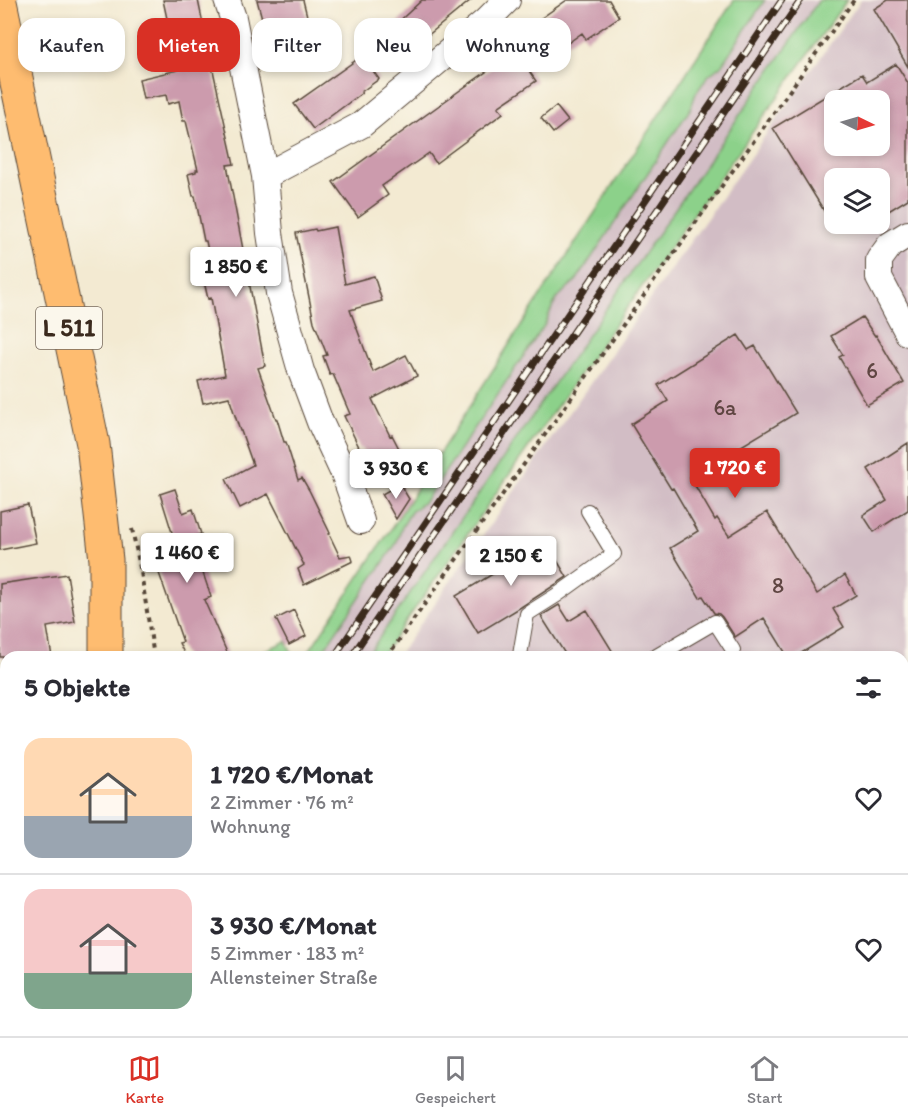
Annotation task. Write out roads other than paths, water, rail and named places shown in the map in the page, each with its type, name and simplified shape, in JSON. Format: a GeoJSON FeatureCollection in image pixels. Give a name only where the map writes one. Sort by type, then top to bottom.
{"type":"FeatureCollection","features":[{"type":"Feature","properties":{"kind":"main road","name":"L 511"},"geometry":{"type":"LineString","coordinates":[[0,2],[93,444],[106,560],[106,651]]}},
{"type":"Feature","properties":{"kind":"street"},"geometry":{"type":"LineString","coordinates":[[227,0],[233,18],[266,176],[270,233],[279,293],[300,371],[345,476],[361,521]]}},
{"type":"Feature","properties":{"kind":"street"},"geometry":{"type":"LineString","coordinates":[[266,176],[361,125],[486,21],[507,0]]}},
{"type":"Feature","properties":{"kind":"street"},"geometry":{"type":"LineString","coordinates":[[908,234],[890,245],[879,260],[879,278],[908,333]]}},
{"type":"Feature","properties":{"kind":"lane"},"geometry":{"type":"LineString","coordinates":[[521,651],[527,614],[614,554],[588,511]]}},
{"type":"Feature","properties":{"kind":"lane"},"geometry":{"type":"LineString","coordinates":[[665,651],[715,622],[733,650]]}},
{"type":"Feature","properties":{"kind":"railway"},"geometry":{"type":"LineString","coordinates":[[338,651],[782,0]]}},
{"type":"Feature","properties":{"kind":"railway"},"geometry":{"type":"LineString","coordinates":[[355,651],[801,0]]}}]}
